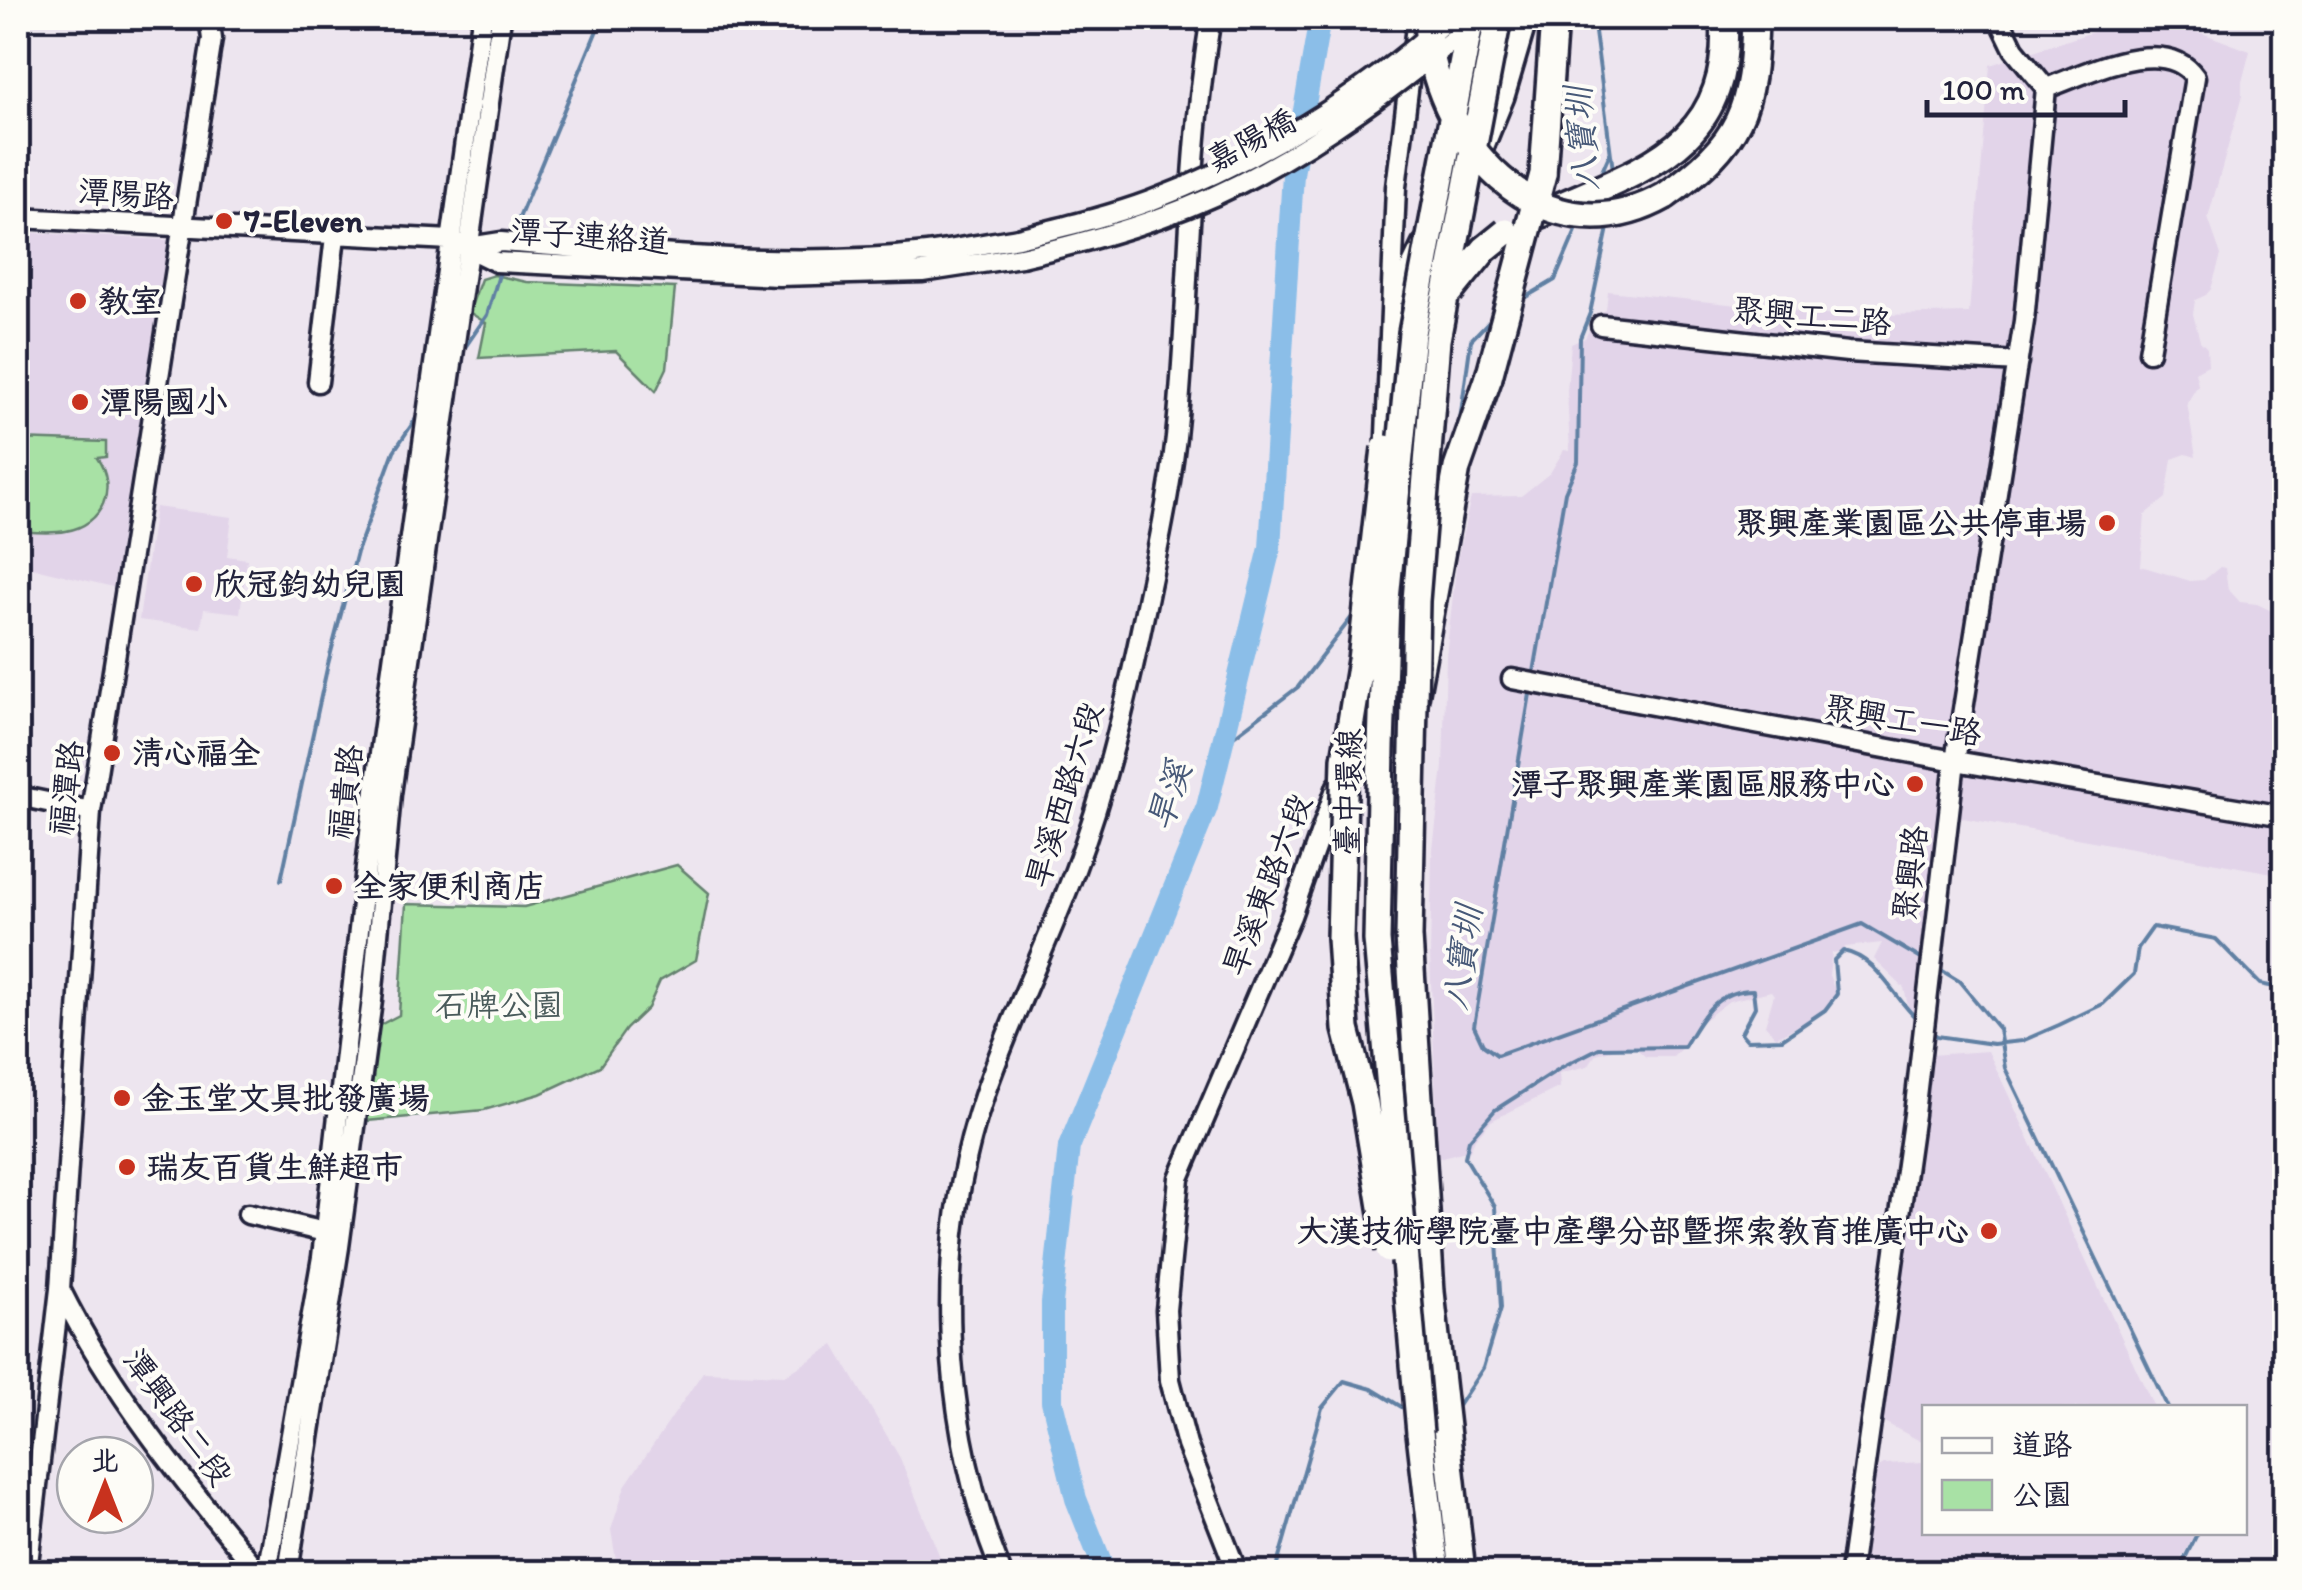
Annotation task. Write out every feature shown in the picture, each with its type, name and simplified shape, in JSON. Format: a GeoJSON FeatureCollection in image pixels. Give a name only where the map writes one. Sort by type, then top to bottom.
{"type":"FeatureCollection","features":[{"type":"Feature","properties":{"kind":"highway"},"geometry":{"type":"LineString","coordinates":[[1427,18],[1428,41],[1445,101],[1465,140],[1502,180],[1543,204],[1592,215],[1622,214],[1666,196],[1706,167],[1740,119],[1749,96],[1755,18]]}},
{"type":"Feature","properties":{"kind":"highway","name":"臺中環線"},"geometry":{"type":"LineString","coordinates":[[1436,1572],[1420,1433],[1377,940],[1382,710],[1386,600],[1412,333],[1471,18]]}},
{"type":"Feature","properties":{"kind":"highway","name":"臺中環線"},"geometry":{"type":"LineString","coordinates":[[1462,1572],[1431,1292],[1409,936],[1416,601],[1437,340],[1498,18]]}},
{"type":"Feature","properties":{"kind":"highway"},"geometry":{"type":"LineString","coordinates":[[1420,1433],[1364,1104],[1346,1029],[1340,938],[1344,759],[1360,660],[1403,291],[1484,138],[1524,18]]}},
{"type":"Feature","properties":{"kind":"highway"},"geometry":{"type":"LineString","coordinates":[[1414,703],[1457,468],[1494,360],[1542,174],[1554,18]]}},
{"type":"Feature","properties":{"kind":"highway"},"geometry":{"type":"LineString","coordinates":[[1382,479],[1450,291],[1485,249],[1506,232],[1648,166],[1687,138],[1714,95],[1725,48],[1724,18]]}},
{"type":"Feature","properties":{"kind":"street","name":"福潭路"},"geometry":{"type":"LineString","coordinates":[[26,1572],[60,1289],[91,811],[212,39],[210,18]]}},
{"type":"Feature","properties":{"kind":"street","name":"福貴路"},"geometry":{"type":"LineString","coordinates":[[288,1572],[372,1000],[391,794],[460,244],[482,18]]}},
{"type":"Feature","properties":{"kind":"street","name":"福貴路"},"geometry":{"type":"LineString","coordinates":[[268,1572],[325,1232],[374,797],[460,244],[501,18]]}},
{"type":"Feature","properties":{"kind":"street","name":"旱溪西路六段"},"geometry":{"type":"LineString","coordinates":[[1000,1572],[972,1491],[956,1388],[949,1292],[954,1233],[969,1149],[986,1092],[1076,868],[1096,808],[1150,588],[1178,422],[1193,139],[1211,18]]}},
{"type":"Feature","properties":{"kind":"street","name":"旱溪東路六段"},"geometry":{"type":"LineString","coordinates":[[1237,1572],[1188,1446],[1170,1380],[1166,1310],[1179,1178],[1291,916],[1338,785],[1357,700],[1380,555],[1396,187],[1417,18]]}},
{"type":"Feature","properties":{"kind":"street","name":"嘉陽橋"},"geometry":{"type":"LineString","coordinates":[[1019,248],[1152,200],[1250,157],[1362,87],[1449,18]]}},
{"type":"Feature","properties":{"kind":"street","name":"嘉陽橋"},"geometry":{"type":"LineString","coordinates":[[1019,248],[1142,224],[1236,185],[1316,140],[1379,97],[1480,18]]}},
{"type":"Feature","properties":{"kind":"street"},"geometry":{"type":"LineString","coordinates":[[1999,18],[2014,49],[2046,88],[2101,68],[2160,56],[2180,62],[2195,77],[2149,352]]}},
{"type":"Feature","properties":{"kind":"street","name":"聚興路"},"geometry":{"type":"LineString","coordinates":[[1850,1572],[1914,1114],[1955,761],[2018,362],[2046,88]]}},
{"type":"Feature","properties":{"kind":"street","name":"潭陽路"},"geometry":{"type":"LineString","coordinates":[[18,218],[460,244]]}},
{"type":"Feature","properties":{"kind":"street"},"geometry":{"type":"LineString","coordinates":[[318,382],[334,236]]}},
{"type":"Feature","properties":{"kind":"street","name":"潭子連絡道"},"geometry":{"type":"LineString","coordinates":[[460,244],[501,242],[838,258],[1019,248]]}},
{"type":"Feature","properties":{"kind":"street","name":"聚興工二路"},"geometry":{"type":"LineString","coordinates":[[1601,326],[1848,352],[2018,362]]}},
{"type":"Feature","properties":{"kind":"street","name":"聚興工一路"},"geometry":{"type":"LineString","coordinates":[[1512,679],[1955,761],[2284,816]]}},
{"type":"Feature","properties":{"kind":"street"},"geometry":{"type":"LineString","coordinates":[[18,796],[91,811]]}},
{"type":"Feature","properties":{"kind":"street"},"geometry":{"type":"LineString","coordinates":[[248,1214],[325,1232]]}},
{"type":"Feature","properties":{"kind":"street","name":"潭興路二段"},"geometry":{"type":"LineString","coordinates":[[60,1289],[102,1363],[180,1474],[259,1572]]}},
{"type":"Feature","properties":{"kind":"shaded area"},"geometry":{"type":"Polygon","coordinates":[[[2118,24],[2202,33],[2250,51],[2242,96],[2208,218],[2221,255],[2211,289],[2195,300],[2193,314],[2200,341],[2207,348],[2208,365],[2195,372],[2198,385],[2187,403],[2196,457],[2186,454],[2172,459],[2166,498],[2145,515],[2141,566],[2190,581],[2204,580],[2220,567],[2225,568],[2228,589],[2240,602],[2257,604],[2284,617],[2284,875],[1957,817],[1926,1015],[1910,1015],[1904,988],[1874,959],[1882,943],[1845,947],[1845,951],[1832,953],[1829,975],[1836,993],[1820,1015],[1776,1037],[1765,1025],[1774,995],[1771,991],[1729,1001],[1696,1026],[1673,1057],[1646,1057],[1632,1045],[1596,1054],[1588,1066],[1559,1073],[1560,1087],[1491,1121],[1470,1150],[1438,1158],[1430,954],[1432,857],[1443,767],[1446,656],[1457,560],[1471,497],[1521,496],[1550,473],[1564,450],[1570,451],[1567,391],[1571,344],[1585,338],[1597,315],[1606,310],[1608,291],[1841,316],[1969,313],[1990,65],[2118,24]]]}},
{"type":"Feature","properties":{"kind":"shaded area","name":"潭陽國小"},"geometry":{"type":"Polygon","coordinates":[[[18,232],[168,240],[113,587],[18,564],[18,232]]]}},
{"type":"Feature","properties":{"kind":"shaded area","name":"欣冠鈞幼兒園"},"geometry":{"type":"Polygon","coordinates":[[[155,507],[232,517],[227,556],[247,559],[240,613],[204,609],[201,628],[139,620],[155,507]]]}},
{"type":"Feature","properties":{"kind":"shaded area","name":"大漢技術學院臺中產學分部暨探索教育推廣中心"},"geometry":{"type":"Polygon","coordinates":[[[1988,1051],[2153,1405],[1922,1405],[1922,1442],[1882,1421],[1930,1055],[1988,1051]]]}},
{"type":"Feature","properties":{"kind":"shaded area"},"geometry":{"type":"Polygon","coordinates":[[[834,1345],[900,1458],[946,1572],[618,1572],[611,1530],[625,1486],[703,1372],[786,1375],[834,1345]]]}},
{"type":"Feature","properties":{"kind":"shaded area"},"geometry":{"type":"Polygon","coordinates":[[[1922,1462],[1922,1535],[2194,1535],[2174,1572],[1860,1572],[1875,1469],[1884,1464],[1922,1462]]]}},
{"type":"Feature","properties":{"kind":"green space"},"geometry":{"type":"Polygon","coordinates":[[[494,275],[527,282],[675,288],[667,368],[656,391],[616,351],[479,358],[486,323],[469,312],[481,279],[494,275]]]}},
{"type":"Feature","properties":{"kind":"green space"},"geometry":{"type":"Polygon","coordinates":[[[18,439],[106,442],[106,457],[97,458],[106,481],[98,513],[79,527],[60,532],[18,531],[18,439]]]}},
{"type":"Feature","properties":{"kind":"green space","name":"石牌公園"},"geometry":{"type":"Polygon","coordinates":[[[677,865],[709,893],[696,960],[660,981],[648,1008],[626,1029],[600,1066],[540,1094],[484,1110],[366,1121],[378,1026],[399,1015],[406,904],[524,907],[677,865]]]}},
{"type":"Feature","properties":{"kind":"waterway"},"geometry":{"type":"LineString","coordinates":[[512,235],[602,18]]}},
{"type":"Feature","properties":{"kind":"waterway","name":"旱溪"},"geometry":{"type":"LineString","coordinates":[[1105,1572],[1076,1499],[1052,1401],[1052,1303],[1069,1147],[1207,807],[1270,548],[1293,174],[1320,18]]}},
{"type":"Feature","properties":{"kind":"waterway","name":"八寶圳"},"geometry":{"type":"LineString","coordinates":[[1600,18],[1595,32],[1613,170]]}},
{"type":"Feature","properties":{"kind":"waterway"},"geometry":{"type":"LineString","coordinates":[[1600,176],[1610,153]]}},
{"type":"Feature","properties":{"kind":"waterway","name":"八寶圳"},"geometry":{"type":"LineString","coordinates":[[1533,678],[1565,492],[1578,462],[1580,338],[1590,313],[1609,223]]}},
{"type":"Feature","properties":{"kind":"waterway"},"geometry":{"type":"LineString","coordinates":[[1519,301],[1555,280],[1578,226]]}},
{"type":"Feature","properties":{"kind":"waterway"},"geometry":{"type":"LineString","coordinates":[[461,353],[487,315],[501,268]]}},
{"type":"Feature","properties":{"kind":"waterway"},"geometry":{"type":"LineString","coordinates":[[1459,427],[1471,340],[1494,316]]}},
{"type":"Feature","properties":{"kind":"waterway"},"geometry":{"type":"LineString","coordinates":[[281,880],[357,552],[394,451],[419,414]]}},
{"type":"Feature","properties":{"kind":"waterway"},"geometry":{"type":"LineString","coordinates":[[1438,478],[1449,454]]}},
{"type":"Feature","properties":{"kind":"waterway"},"geometry":{"type":"LineString","coordinates":[[1222,745],[1298,687],[1355,613]]}},
{"type":"Feature","properties":{"kind":"waterway","name":"八寶圳"},"geometry":{"type":"LineString","coordinates":[[1531,688],[1474,1026],[1483,1045],[1497,1055],[1862,924],[1928,963]]}},
{"type":"Feature","properties":{"kind":"waterway"},"geometry":{"type":"LineString","coordinates":[[1930,1030],[1937,1036],[1993,1044],[2022,1041],[2059,1025],[2103,1004],[2134,974],[2138,948],[2153,927],[2216,939],[2260,984],[2284,989]]}},
{"type":"Feature","properties":{"kind":"waterway"},"geometry":{"type":"LineString","coordinates":[[1456,1409],[1483,1368],[1501,1308],[1495,1207],[1465,1157],[1469,1140],[1495,1110],[1599,1048],[1684,1047],[1711,1007],[1740,991],[1753,990],[1755,1007],[1741,1033],[1747,1040],[1782,1039],[1825,1010],[1837,994],[1834,960],[1843,951],[1856,955],[1876,970],[1919,1021]]}},
{"type":"Feature","properties":{"kind":"waterway","name":"八寶圳"},"geometry":{"type":"LineString","coordinates":[[1936,967],[1959,981],[1999,1029],[2005,1068],[2167,1405]]}},
{"type":"Feature","properties":{"kind":"waterway"},"geometry":{"type":"LineString","coordinates":[[1275,1572],[1322,1408],[1344,1381],[1372,1389],[1410,1412]]}},
{"type":"Feature","properties":{"kind":"waterway","name":"八寶圳"},"geometry":{"type":"LineString","coordinates":[[2178,1572],[2196,1535]]}},
{"type":"Feature","properties":{"kind":"place","name":"7-Eleven"},"geometry":{"type":"Point","coordinates":[224,221]}},
{"type":"Feature","properties":{"kind":"place","name":"教室"},"geometry":{"type":"Point","coordinates":[78,301]}},
{"type":"Feature","properties":{"kind":"place","name":"潭陽國小"},"geometry":{"type":"Point","coordinates":[80,402]}},
{"type":"Feature","properties":{"kind":"place","name":"聚興產業園區公共停車場"},"geometry":{"type":"Point","coordinates":[2107,523]}},
{"type":"Feature","properties":{"kind":"place","name":"欣冠鈞幼兒園"},"geometry":{"type":"Point","coordinates":[194,584]}},
{"type":"Feature","properties":{"kind":"place","name":"清心福全"},"geometry":{"type":"Point","coordinates":[112,753]}},
{"type":"Feature","properties":{"kind":"place","name":"潭子聚興產業園區服務中心"},"geometry":{"type":"Point","coordinates":[1915,784]}},
{"type":"Feature","properties":{"kind":"place","name":"全家便利商店"},"geometry":{"type":"Point","coordinates":[334,886]}},
{"type":"Feature","properties":{"kind":"place","name":"金玉堂文具批發廣場"},"geometry":{"type":"Point","coordinates":[122,1098]}},
{"type":"Feature","properties":{"kind":"place","name":"瑞友百貨生鮮超市"},"geometry":{"type":"Point","coordinates":[127,1167]}},
{"type":"Feature","properties":{"kind":"place","name":"大漢技術學院臺中產學分部暨探索教育推廣中心"},"geometry":{"type":"Point","coordinates":[1989,1231]}}]}
